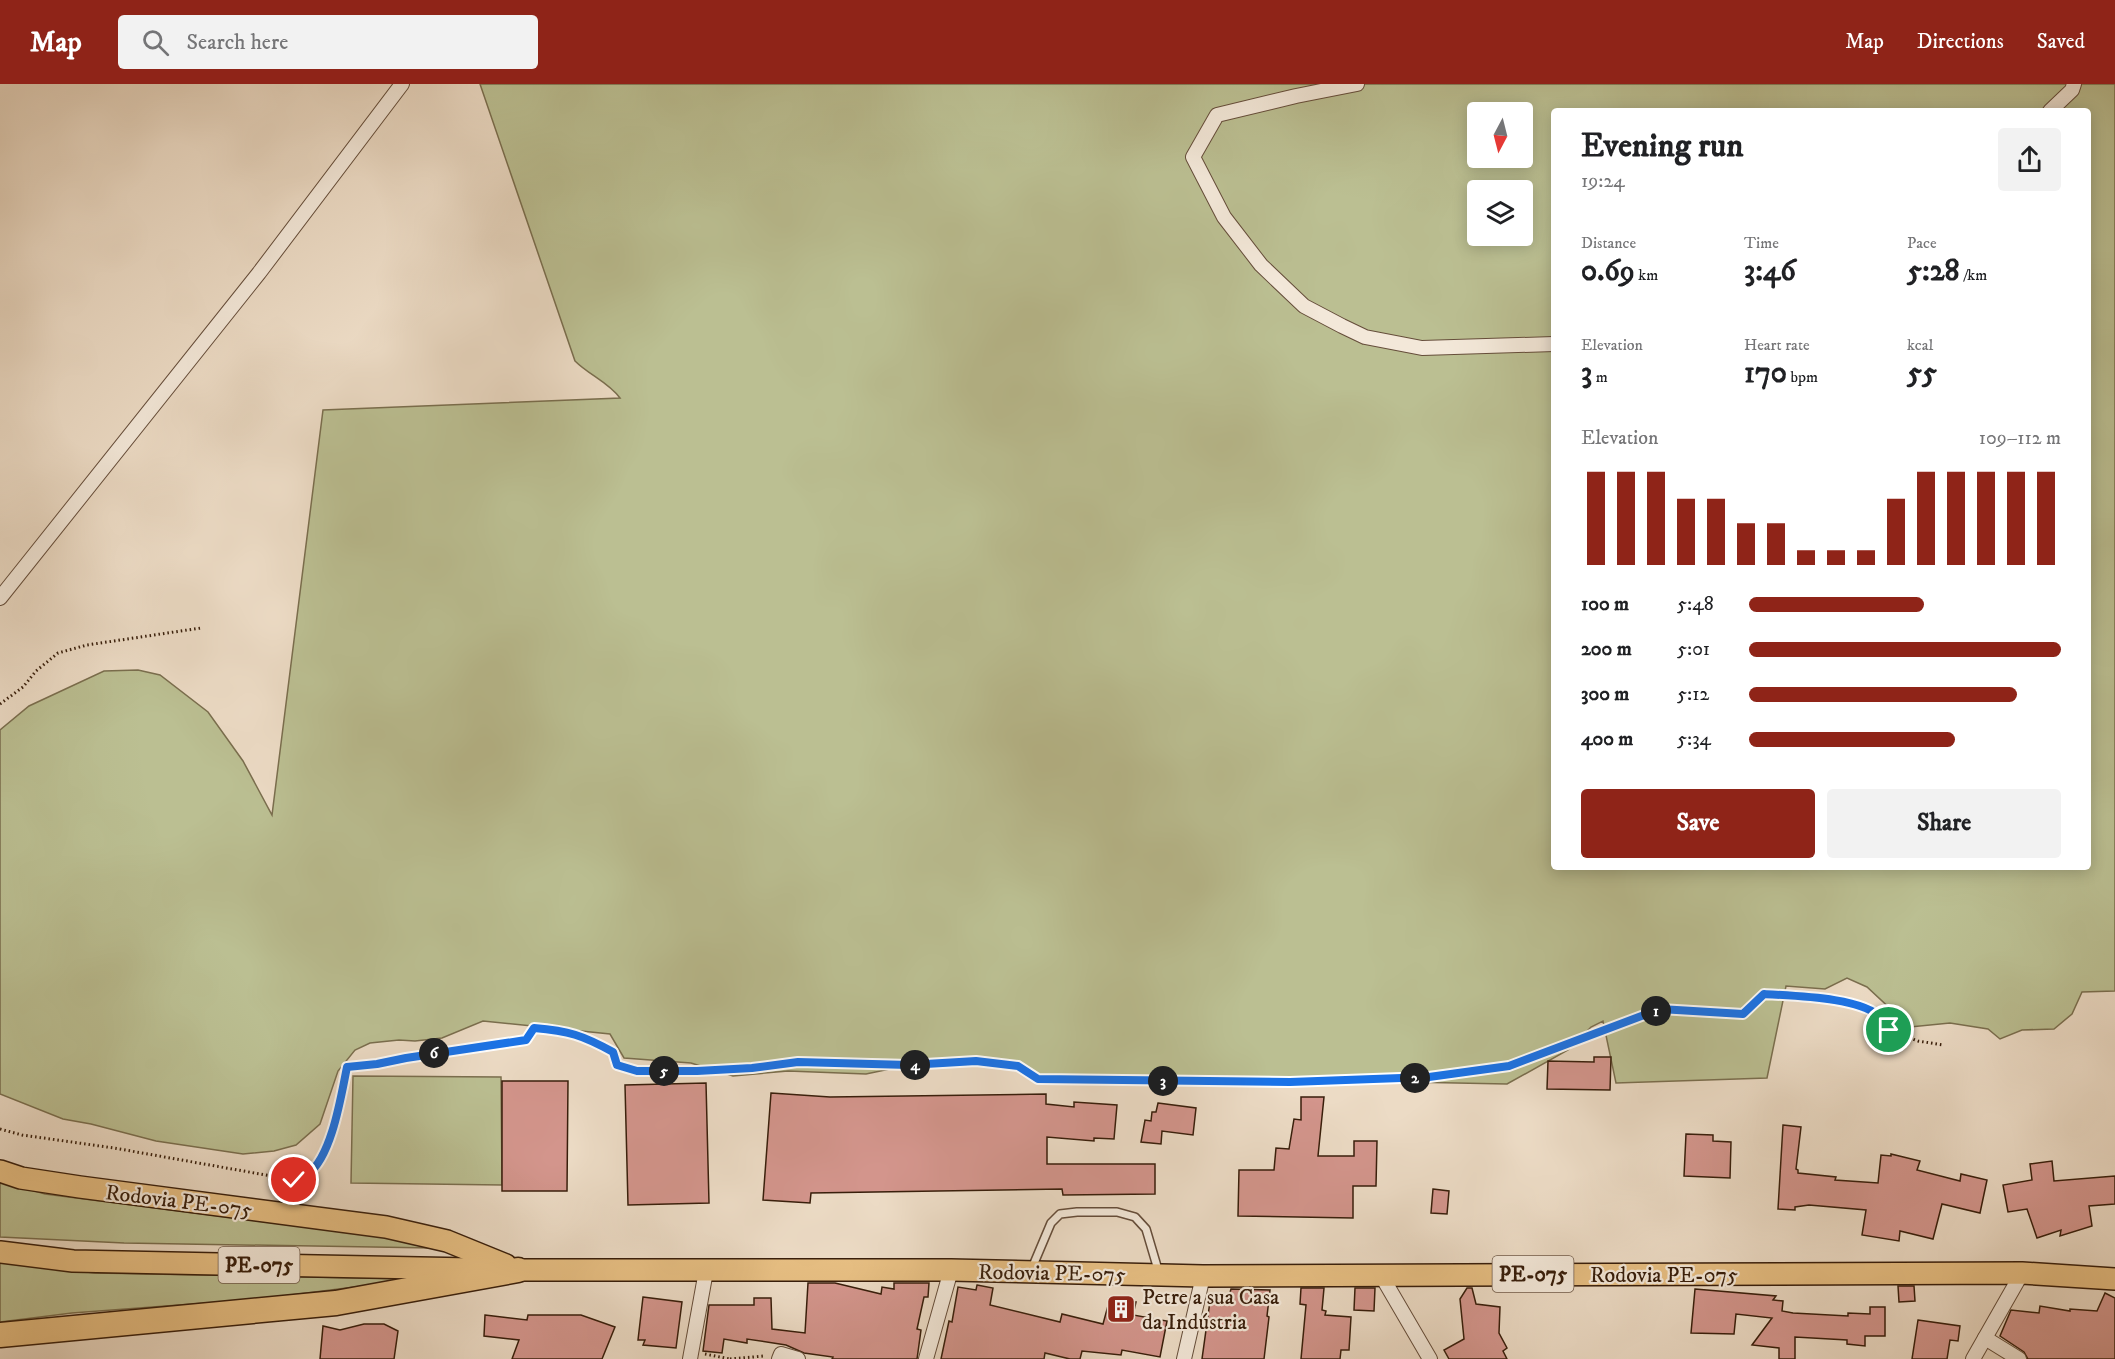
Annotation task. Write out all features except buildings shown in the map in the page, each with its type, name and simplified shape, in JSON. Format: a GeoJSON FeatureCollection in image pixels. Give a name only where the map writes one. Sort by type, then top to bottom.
{"type":"FeatureCollection","features":[{"type":"Feature","properties":{"kind":"highway"},"geometry":{"type":"LineString","coordinates":[[0,1335],[336,1303],[518,1270]]}},
{"type":"Feature","properties":{"kind":"main road","name":"Rodovia PE-075"},"geometry":{"type":"LineString","coordinates":[[0,1171],[21,1178],[80,1187],[386,1227],[447,1241],[518,1270],[951,1270],[1203,1276],[2022,1273],[2115,1279]]}},
{"type":"Feature","properties":{"kind":"main road","name":"PE-075"},"geometry":{"type":"LineString","coordinates":[[0,1252],[74,1261],[518,1270]]}},
{"type":"Feature","properties":{"kind":"street"},"geometry":{"type":"LineString","coordinates":[[0,598],[259,273],[402,84]]}},
{"type":"Feature","properties":{"kind":"street"},"geometry":{"type":"LineString","coordinates":[[1357,84],[1217,115],[1193,157],[1224,217],[1261,265],[1305,306],[1365,337],[1422,348],[1551,344]]}},
{"type":"Feature","properties":{"kind":"street"},"geometry":{"type":"LineString","coordinates":[[2053,108],[2072,90],[2074,84]]}},
{"type":"Feature","properties":{"kind":"street"},"geometry":{"type":"LineString","coordinates":[[926,1359],[951,1270]]}},
{"type":"Feature","properties":{"kind":"street"},"geometry":{"type":"LineString","coordinates":[[691,1355],[706,1271]]}},
{"type":"Feature","properties":{"kind":"street"},"geometry":{"type":"LineString","coordinates":[[1973,1359],[2022,1273]]}},
{"type":"Feature","properties":{"kind":"street"},"geometry":{"type":"LineString","coordinates":[[1381,1275],[1430,1359]]}},
{"type":"Feature","properties":{"kind":"street"},"geometry":{"type":"LineString","coordinates":[[1184,1359],[1203,1276]]}},
{"type":"Feature","properties":{"kind":"street"},"geometry":{"type":"LineString","coordinates":[[1985,1338],[2019,1359]]}},
{"type":"Feature","properties":{"kind":"street"},"geometry":{"type":"LineString","coordinates":[[780,1357],[798,1359]]}},
{"type":"Feature","properties":{"kind":"lane"},"geometry":{"type":"LineString","coordinates":[[1030,1272],[1051,1223],[1060,1214],[1117,1212],[1135,1217],[1146,1229],[1160,1275]]}},
{"type":"Feature","properties":{"kind":"path"},"geometry":{"type":"LineString","coordinates":[[0,704],[23,687],[36,671],[58,653],[87,645],[201,627]]}},
{"type":"Feature","properties":{"kind":"path"},"geometry":{"type":"LineString","coordinates":[[0,1129],[22,1135],[114,1148],[294,1180],[308,1174],[322,1155],[334,1130],[347,1067],[526,1040],[534,1028],[563,1030],[587,1038],[613,1052],[617,1065],[637,1071],[752,1068],[798,1062],[909,1065],[976,1061],[1018,1066],[1038,1079],[1290,1082],[1429,1077],[1509,1066],[1660,1009],[1743,1014],[1764,994],[1858,1004],[1881,1017],[1889,1030],[1918,1041],[1943,1045]]}},
{"type":"Feature","properties":{"kind":"path"},"geometry":{"type":"LineString","coordinates":[[691,1355],[730,1359],[780,1357]]}},
{"type":"Feature","properties":{"kind":"green space"},"geometry":{"type":"Polygon","coordinates":[[[480,84],[2115,84],[2115,991],[2082,992],[2072,1014],[2054,1029],[2022,1030],[2000,1039],[1988,1029],[1950,1023],[1910,1027],[1867,987],[1847,978],[1825,989],[1786,986],[1767,1078],[1616,1083],[1603,1021],[1591,1027],[1568,1050],[1507,1084],[1406,1082],[1361,1084],[1038,1079],[1018,1066],[976,1061],[909,1065],[866,1074],[788,1071],[733,1076],[691,1063],[624,1058],[610,1034],[483,1021],[442,1038],[370,1043],[355,1050],[338,1071],[320,1124],[296,1145],[274,1151],[243,1154],[156,1141],[63,1119],[0,1094],[0,730],[29,706],[104,671],[138,670],[160,675],[208,712],[243,761],[272,815],[323,410],[620,398],[610,387],[575,361],[480,84]]]}},
{"type":"Feature","properties":{"kind":"green space"},"geometry":{"type":"Polygon","coordinates":[[[353,1076],[501,1077],[502,1185],[351,1183],[353,1076]]]}},
{"type":"Feature","properties":{"kind":"green space"},"geometry":{"type":"Polygon","coordinates":[[[0,1181],[45,1194],[392,1238],[433,1248],[124,1243],[0,1237],[0,1181]]]}},
{"type":"Feature","properties":{"kind":"green space"},"geometry":{"type":"Polygon","coordinates":[[[0,1262],[95,1273],[418,1279],[259,1299],[72,1313],[0,1322],[0,1262]]]}},
{"type":"Feature","properties":{"kind":"place","name":"Petre a sua Casa da Indústria"},"geometry":{"type":"Point","coordinates":[1121,1309]}},
{"type":"Feature","properties":{"kind":"route"},"geometry":{"type":"LineString","coordinates":[[294,1180],[308,1174],[322,1155],[334,1130],[347,1067],[526,1040],[534,1028],[563,1030],[587,1038],[613,1052],[617,1065],[637,1071],[752,1068],[798,1062],[909,1065],[976,1061],[1018,1066],[1038,1079],[1290,1082],[1429,1077],[1509,1066],[1660,1009],[1743,1014],[1764,994],[1858,1004],[1881,1017],[1889,1030]]}}]}
